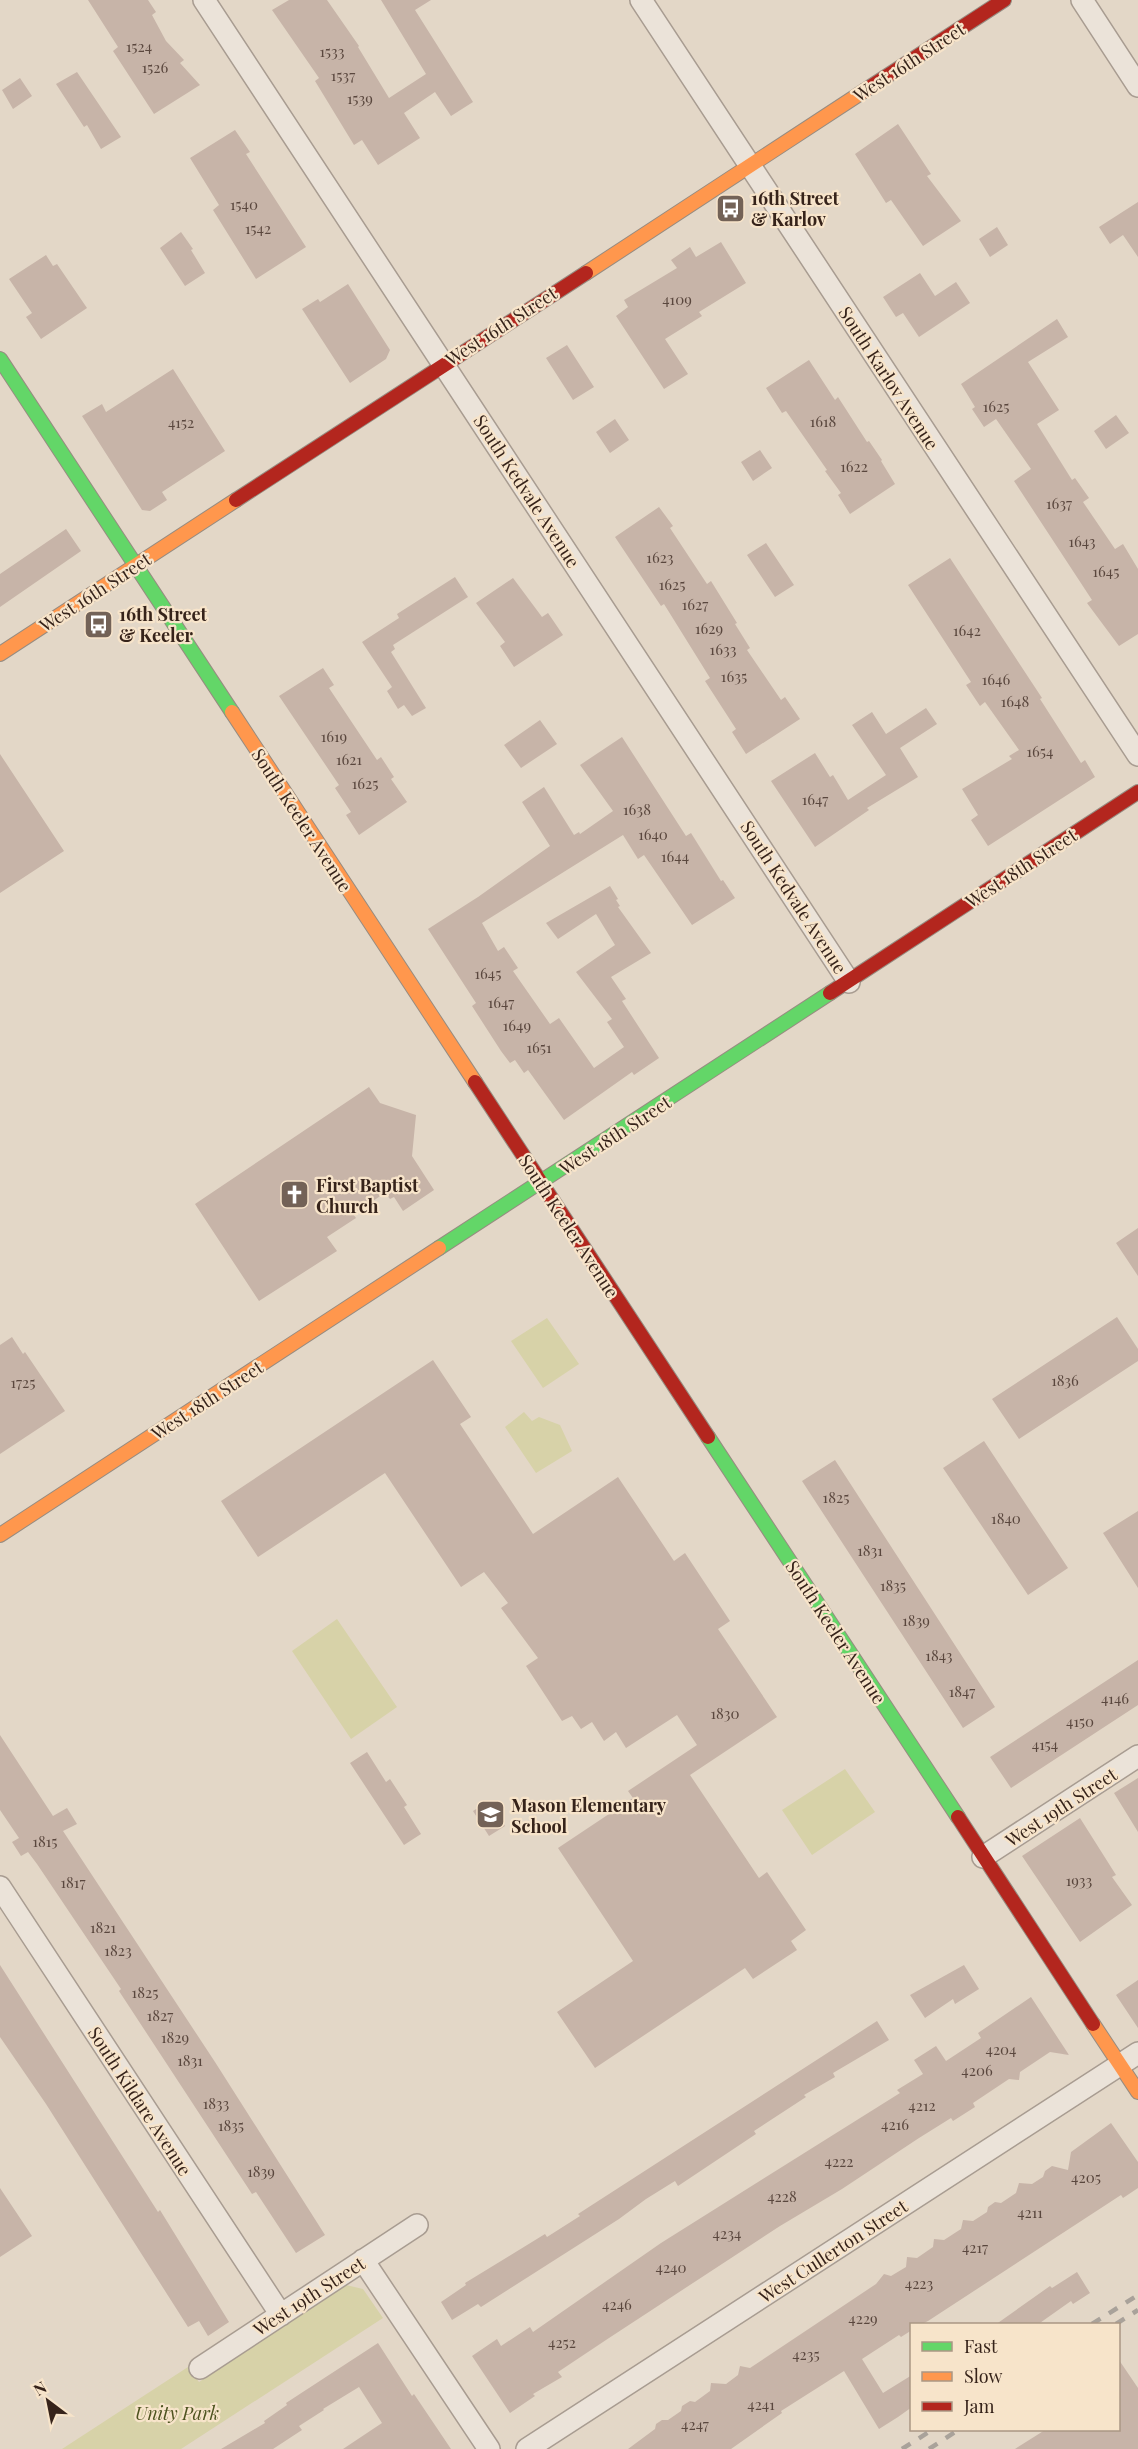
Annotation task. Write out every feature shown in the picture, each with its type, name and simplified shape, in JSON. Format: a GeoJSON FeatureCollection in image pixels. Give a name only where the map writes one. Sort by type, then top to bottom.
{"type":"FeatureCollection","features":[{"type":"Feature","properties":{"kind":"street","name":"South Kedvale Avenue"},"geometry":{"type":"LineString","coordinates":[[204,0],[849,982]]}},
{"type":"Feature","properties":{"kind":"street","name":"South Karlov Avenue"},"geometry":{"type":"LineString","coordinates":[[641,0],[1138,755]]}},
{"type":"Feature","properties":{"kind":"street","name":"West 16th Street"},"geometry":{"type":"LineString","coordinates":[[0,654],[1004,0]]}},
{"type":"Feature","properties":{"kind":"street"},"geometry":{"type":"LineString","coordinates":[[1082,0],[1138,86]]}},
{"type":"Feature","properties":{"kind":"street","name":"South Keeler Avenue"},"geometry":{"type":"LineString","coordinates":[[0,359],[1138,2092]]}},
{"type":"Feature","properties":{"kind":"street","name":"West 18th Street"},"geometry":{"type":"LineString","coordinates":[[0,1535],[1138,792]]}},
{"type":"Feature","properties":{"kind":"street","name":"West 19th Street"},"geometry":{"type":"LineString","coordinates":[[983,1857],[1138,1756]]}},
{"type":"Feature","properties":{"kind":"street","name":"South Kildare Avenue"},"geometry":{"type":"LineString","coordinates":[[0,1887],[281,2315]]}},
{"type":"Feature","properties":{"kind":"street","name":"West Cullerton Street"},"geometry":{"type":"LineString","coordinates":[[527,2449],[1138,2053]]}},
{"type":"Feature","properties":{"kind":"street","name":"West 19th Street"},"geometry":{"type":"LineString","coordinates":[[200,2368],[417,2225]]}},
{"type":"Feature","properties":{"kind":"street"},"geometry":{"type":"LineString","coordinates":[[363,2260],[489,2449]]}},
{"type":"Feature","properties":{"kind":"green space"},"geometry":{"type":"Polygon","coordinates":[[[547,1318],[579,1364],[543,1388],[511,1341],[547,1318]]]}},
{"type":"Feature","properties":{"kind":"green space"},"geometry":{"type":"Polygon","coordinates":[[[524,1412],[532,1421],[539,1417],[560,1425],[572,1451],[536,1473],[505,1427],[524,1412]]]}},
{"type":"Feature","properties":{"kind":"green space"},"geometry":{"type":"Polygon","coordinates":[[[337,1619],[397,1707],[351,1739],[292,1651],[337,1619]]]}},
{"type":"Feature","properties":{"kind":"green space"},"geometry":{"type":"Polygon","coordinates":[[[845,1769],[875,1812],[812,1855],[782,1810],[845,1769]]]}},
{"type":"Feature","properties":{"kind":"green space","name":"Unity Park"},"geometry":{"type":"Polygon","coordinates":[[[346,2285],[363,2289],[383,2318],[181,2449],[62,2449],[188,2367],[199,2382],[346,2285]]]}},
{"type":"Feature","properties":{"kind":"building"},"geometry":{"type":"Polygon","coordinates":[[[88,0],[148,0],[156,12],[152,15],[166,41],[184,60],[180,63],[200,85],[154,114],[113,51],[118,47],[88,0]]]}},
{"type":"Feature","properties":{"kind":"building"},"geometry":{"type":"Polygon","coordinates":[[[289,0],[327,0],[359,46],[389,98],[426,74],[381,0],[431,0],[415,10],[473,102],[451,116],[435,92],[404,113],[420,138],[378,165],[362,140],[354,145],[315,81],[319,78],[272,10],[289,0]]]}},
{"type":"Feature","properties":{"kind":"building"},"geometry":{"type":"Polygon","coordinates":[[[77,72],[121,137],[101,149],[87,125],[84,127],[56,84],[77,72]]]}},
{"type":"Feature","properties":{"kind":"building"},"geometry":{"type":"Polygon","coordinates":[[[20,78],[32,96],[13,109],[2,90],[20,78]]]}},
{"type":"Feature","properties":{"kind":"building"},"geometry":{"type":"Polygon","coordinates":[[[898,124],[931,174],[927,176],[961,221],[923,246],[891,200],[886,203],[855,154],[898,124]]]}},
{"type":"Feature","properties":{"kind":"building"},"geometry":{"type":"Polygon","coordinates":[[[235,130],[250,152],[246,154],[306,247],[256,279],[213,210],[219,205],[190,158],[235,130]]]}},
{"type":"Feature","properties":{"kind":"building"},"geometry":{"type":"Polygon","coordinates":[[[1138,202],[1138,257],[1123,235],[1110,244],[1099,227],[1138,202]]]}},
{"type":"Feature","properties":{"kind":"building"},"geometry":{"type":"Polygon","coordinates":[[[997,227],[1008,245],[990,257],[979,239],[997,227]]]}},
{"type":"Feature","properties":{"kind":"building"},"geometry":{"type":"Polygon","coordinates":[[[181,232],[205,273],[185,286],[160,248],[181,232]]]}},
{"type":"Feature","properties":{"kind":"building"},"geometry":{"type":"Polygon","coordinates":[[[721,242],[746,283],[699,312],[702,316],[665,339],[688,374],[664,389],[616,316],[628,307],[624,300],[677,268],[671,260],[690,247],[696,257],[721,242]]]}},
{"type":"Feature","properties":{"kind":"building"},"geometry":{"type":"Polygon","coordinates":[[[46,255],[53,266],[57,264],[87,308],[41,339],[26,317],[32,313],[9,279],[46,255]]]}},
{"type":"Feature","properties":{"kind":"building"},"geometry":{"type":"Polygon","coordinates":[[[920,273],[935,296],[956,282],[970,303],[919,337],[903,313],[896,317],[883,297],[920,273]]]}},
{"type":"Feature","properties":{"kind":"building"},"geometry":{"type":"Polygon","coordinates":[[[348,284],[390,350],[386,359],[350,383],[302,309],[318,299],[320,302],[348,284]]]}},
{"type":"Feature","properties":{"kind":"building"},"geometry":{"type":"Polygon","coordinates":[[[1057,319],[1068,337],[1028,362],[1059,410],[1037,424],[1072,480],[1075,478],[1089,498],[1083,502],[1115,549],[1123,544],[1138,569],[1138,634],[1119,646],[1087,603],[1092,600],[1014,481],[1031,469],[996,419],[984,427],[972,409],[975,407],[961,384],[1057,319]]]}},
{"type":"Feature","properties":{"kind":"building"},"geometry":{"type":"Polygon","coordinates":[[[567,345],[594,387],[573,400],[546,358],[567,345]]]}},
{"type":"Feature","properties":{"kind":"building"},"geometry":{"type":"Polygon","coordinates":[[[809,360],[835,400],[838,397],[867,442],[869,441],[895,484],[850,514],[838,495],[841,493],[825,471],[827,470],[786,411],[782,413],[766,388],[809,360]]]}},
{"type":"Feature","properties":{"kind":"building"},"geometry":{"type":"Polygon","coordinates":[[[173,369],[225,451],[162,492],[167,500],[150,511],[142,510],[82,416],[102,404],[106,412],[173,369]]]}},
{"type":"Feature","properties":{"kind":"building"},"geometry":{"type":"Polygon","coordinates":[[[1116,415],[1129,433],[1106,449],[1094,431],[1116,415]]]}},
{"type":"Feature","properties":{"kind":"building"},"geometry":{"type":"Polygon","coordinates":[[[615,419],[629,440],[610,453],[596,432],[615,419]]]}},
{"type":"Feature","properties":{"kind":"building"},"geometry":{"type":"Polygon","coordinates":[[[760,450],[772,468],[753,481],[741,462],[760,450]]]}},
{"type":"Feature","properties":{"kind":"building"},"geometry":{"type":"Polygon","coordinates":[[[659,507],[673,526],[670,528],[707,584],[711,581],[737,623],[735,624],[750,648],[747,650],[781,700],[785,697],[800,719],[746,754],[732,732],[736,729],[705,681],[710,678],[664,604],[661,606],[615,537],[659,507]]]}},
{"type":"Feature","properties":{"kind":"building"},"geometry":{"type":"Polygon","coordinates":[[[66,529],[81,551],[0,607],[0,574],[66,529]]]}},
{"type":"Feature","properties":{"kind":"building"},"geometry":{"type":"Polygon","coordinates":[[[766,543],[794,585],[775,597],[747,555],[766,543]]]}},
{"type":"Feature","properties":{"kind":"building"},"geometry":{"type":"Polygon","coordinates":[[[950,558],[1042,698],[1040,699],[1081,763],[1085,760],[1095,777],[988,846],[971,820],[978,815],[962,789],[1012,759],[1009,756],[1019,750],[985,702],[980,706],[966,685],[971,682],[908,585],[950,558]]]}},
{"type":"Feature","properties":{"kind":"building"},"geometry":{"type":"Polygon","coordinates":[[[455,577],[468,597],[393,645],[395,649],[391,652],[426,708],[412,716],[404,705],[398,709],[387,691],[392,687],[362,642],[399,618],[397,614],[455,577]]]}},
{"type":"Feature","properties":{"kind":"building"},"geometry":{"type":"Polygon","coordinates":[[[513,578],[542,617],[548,613],[563,635],[514,667],[500,646],[505,642],[476,603],[513,578]]]}},
{"type":"Feature","properties":{"kind":"building"},"geometry":{"type":"Polygon","coordinates":[[[323,668],[334,685],[329,688],[377,760],[381,757],[394,777],[391,779],[407,802],[359,835],[346,815],[351,812],[335,788],[339,785],[279,696],[323,668]]]}},
{"type":"Feature","properties":{"kind":"building"},"geometry":{"type":"Polygon","coordinates":[[[926,708],[937,724],[900,748],[918,777],[867,808],[869,810],[815,847],[771,781],[815,753],[830,777],[833,775],[848,800],[886,775],[852,725],[872,712],[886,734],[926,708]]]}},
{"type":"Feature","properties":{"kind":"building"},"geometry":{"type":"Polygon","coordinates":[[[540,720],[557,744],[521,768],[504,745],[540,720]]]}},
{"type":"Feature","properties":{"kind":"building"},"geometry":{"type":"Polygon","coordinates":[[[622,737],[686,836],[691,833],[721,881],[723,880],[735,898],[692,925],[644,855],[638,859],[623,835],[482,923],[498,951],[504,947],[518,968],[513,971],[550,1024],[559,1018],[594,1068],[624,1047],[607,1022],[612,1019],[576,972],[615,945],[596,914],[558,939],[546,923],[610,886],[618,899],[616,900],[620,906],[618,907],[651,953],[611,977],[626,999],[622,1001],[659,1058],[634,1075],[632,1072],[564,1120],[528,1070],[524,1073],[515,1060],[510,1063],[501,1051],[472,1006],[476,1003],[428,929],[550,846],[522,802],[544,787],[574,835],[579,832],[580,834],[613,811],[580,765],[622,737]]]}},
{"type":"Feature","properties":{"kind":"building"},"geometry":{"type":"Polygon","coordinates":[[[0,754],[64,851],[0,893],[0,754]]]}},
{"type":"Feature","properties":{"kind":"building","name":"First Baptist Church"},"geometry":{"type":"Polygon","coordinates":[[[369,1087],[380,1103],[416,1115],[412,1156],[434,1190],[403,1211],[394,1197],[390,1199],[385,1193],[353,1214],[356,1218],[327,1237],[337,1251],[259,1301],[195,1204],[369,1087]]]}},
{"type":"Feature","properties":{"kind":"building"},"geometry":{"type":"Polygon","coordinates":[[[1138,1228],[1138,1276],[1116,1243],[1138,1228]]]}},
{"type":"Feature","properties":{"kind":"building"},"geometry":{"type":"Polygon","coordinates":[[[1117,1317],[1138,1349],[1138,1361],[1019,1439],[992,1399],[1117,1317]]]}},
{"type":"Feature","properties":{"kind":"building"},"geometry":{"type":"Polygon","coordinates":[[[12,1337],[23,1354],[25,1352],[65,1411],[0,1454],[0,1345],[12,1337]]]}},
{"type":"Feature","properties":{"kind":"building"},"geometry":{"type":"Polygon","coordinates":[[[433,1360],[471,1417],[460,1424],[533,1534],[618,1477],[674,1561],[685,1553],[730,1621],[718,1629],[777,1717],[690,1775],[759,1878],[767,1872],[806,1930],[791,1941],[797,1950],[753,1979],[745,1968],[595,2068],[557,2012],[633,1961],[558,1848],[633,1798],[628,1791],[697,1745],[677,1715],[626,1748],[616,1732],[604,1741],[592,1722],[581,1729],[572,1716],[562,1721],[526,1666],[538,1658],[501,1608],[508,1603],[484,1572],[461,1587],[385,1473],[258,1557],[221,1501],[433,1360]]]}},
{"type":"Feature","properties":{"kind":"building"},"geometry":{"type":"Polygon","coordinates":[[[984,1441],[1068,1568],[1028,1595],[943,1468],[984,1441]]]}},
{"type":"Feature","properties":{"kind":"building"},"geometry":{"type":"Polygon","coordinates":[[[835,1460],[995,1707],[963,1728],[802,1481],[835,1460]]]}},
{"type":"Feature","properties":{"kind":"building"},"geometry":{"type":"Polygon","coordinates":[[[1138,1511],[1138,1588],[1103,1533],[1138,1511]]]}},
{"type":"Feature","properties":{"kind":"building"},"geometry":{"type":"Polygon","coordinates":[[[1138,1660],[1138,1705],[1011,1788],[990,1757],[1138,1660]]]}},
{"type":"Feature","properties":{"kind":"building"},"geometry":{"type":"Polygon","coordinates":[[[0,1735],[53,1816],[67,1808],[77,1824],[63,1831],[215,2062],[325,2235],[296,2253],[256,2192],[252,2194],[119,1991],[121,1989],[37,1864],[28,1852],[21,1856],[12,1842],[19,1838],[0,1810],[0,1735]]]}},
{"type":"Feature","properties":{"kind":"building"},"geometry":{"type":"Polygon","coordinates":[[[367,1752],[386,1782],[390,1779],[407,1805],[404,1807],[421,1834],[404,1845],[350,1763],[367,1752]]]}},
{"type":"Feature","properties":{"kind":"building"},"geometry":{"type":"Polygon","coordinates":[[[1138,1778],[1138,1832],[1114,1793],[1138,1778]]]}},
{"type":"Feature","properties":{"kind":"building"},"geometry":{"type":"Polygon","coordinates":[[[489,1801],[505,1826],[489,1836],[473,1811],[489,1801]]]}},
{"type":"Feature","properties":{"kind":"building"},"geometry":{"type":"Polygon","coordinates":[[[1080,1818],[1116,1875],[1112,1877],[1132,1905],[1080,1942],[1022,1856],[1080,1818]]]}},
{"type":"Feature","properties":{"kind":"building"},"geometry":{"type":"Polygon","coordinates":[[[0,1965],[158,2212],[160,2210],[229,2322],[208,2336],[199,2321],[188,2327],[46,2104],[0,2037],[0,1965]]]}},
{"type":"Feature","properties":{"kind":"building"},"geometry":{"type":"Polygon","coordinates":[[[964,1965],[979,1989],[955,2004],[953,1999],[925,2018],[910,1995],[964,1965]]]}},
{"type":"Feature","properties":{"kind":"building"},"geometry":{"type":"Polygon","coordinates":[[[1138,1980],[1138,2028],[1116,1995],[1138,1980]]]}},
{"type":"Feature","properties":{"kind":"building"},"geometry":{"type":"Polygon","coordinates":[[[1031,1997],[1069,2055],[1050,2052],[1020,2072],[1019,2080],[1009,2079],[973,2103],[975,2107],[953,2121],[951,2118],[842,2189],[780,2226],[558,2372],[562,2377],[533,2394],[535,2396],[510,2413],[472,2356],[497,2339],[501,2346],[530,2327],[533,2332],[661,2243],[900,2093],[897,2090],[923,2074],[914,2060],[936,2046],[946,2061],[981,2038],[978,2033],[1031,1997]]]}},
{"type":"Feature","properties":{"kind":"building"},"geometry":{"type":"Polygon","coordinates":[[[877,2021],[889,2040],[833,2073],[835,2077],[804,2095],[806,2097],[754,2131],[756,2134],[678,2186],[675,2181],[646,2199],[619,2219],[481,2307],[478,2304],[452,2320],[441,2302],[466,2285],[465,2283],[545,2234],[547,2237],[580,2216],[578,2214],[877,2021]]]}},
{"type":"Feature","properties":{"kind":"building"},"geometry":{"type":"Polygon","coordinates":[[[1111,2123],[1138,2162],[1138,2188],[1123,2198],[1121,2195],[928,2321],[910,2323],[910,2331],[901,2337],[899,2335],[862,2359],[883,2393],[910,2376],[910,2408],[898,2417],[879,2429],[844,2371],[781,2411],[782,2413],[731,2449],[628,2449],[655,2429],[656,2424],[662,2420],[668,2420],[681,2411],[682,2406],[690,2401],[695,2402],[710,2391],[711,2383],[726,2384],[738,2375],[740,2366],[750,2368],[876,2284],[884,2274],[891,2276],[906,2267],[907,2257],[917,2258],[933,2247],[934,2239],[944,2240],[961,2229],[963,2220],[973,2221],[987,2212],[988,2207],[995,2202],[1001,2203],[1016,2193],[1019,2183],[1032,2184],[1043,2177],[1045,2171],[1052,2166],[1068,2170],[1071,2152],[1111,2123]]]}},
{"type":"Feature","properties":{"kind":"building"},"geometry":{"type":"Polygon","coordinates":[[[0,2188],[32,2236],[0,2257],[0,2188]]]}},
{"type":"Feature","properties":{"kind":"building"},"geometry":{"type":"Polygon","coordinates":[[[1077,2272],[1090,2293],[1073,2304],[1071,2301],[1040,2323],[998,2323],[1050,2286],[1052,2288],[1077,2272]]]}},
{"type":"Feature","properties":{"kind":"building"},"geometry":{"type":"Polygon","coordinates":[[[378,2343],[412,2396],[414,2394],[451,2449],[343,2449],[382,2423],[359,2387],[299,2426],[302,2430],[273,2449],[221,2449],[265,2423],[264,2421],[287,2405],[286,2403],[378,2343]]]}},
{"type":"Feature","properties":{"kind":"building"},"geometry":{"type":"Polygon","coordinates":[[[1120,2361],[1138,2388],[1138,2449],[1015,2449],[1043,2431],[1120,2431],[1120,2361]]]}},
{"type":"Feature","properties":{"kind":"railway"},"geometry":{"type":"LineString","coordinates":[[1094,2323],[1138,2295]]}},
{"type":"Feature","properties":{"kind":"railway"},"geometry":{"type":"LineString","coordinates":[[1118,2323],[1138,2310]]}},
{"type":"Feature","properties":{"kind":"railway"},"geometry":{"type":"LineString","coordinates":[[902,2449],[930,2431]]}},
{"type":"Feature","properties":{"kind":"railway"},"geometry":{"type":"LineString","coordinates":[[929,2449],[956,2431]]}},
{"type":"Feature","properties":{"kind":"traffic: fast"},"geometry":{"type":"LineString","coordinates":[[0,359],[232,712]]}},
{"type":"Feature","properties":{"kind":"traffic: fast"},"geometry":{"type":"LineString","coordinates":[[439,1248],[830,993]]}},
{"type":"Feature","properties":{"kind":"traffic: fast"},"geometry":{"type":"LineString","coordinates":[[708,1437],[958,1817]]}},
{"type":"Feature","properties":{"kind":"traffic: slow"},"geometry":{"type":"LineString","coordinates":[[586,273],[864,91]]}},
{"type":"Feature","properties":{"kind":"traffic: slow"},"geometry":{"type":"LineString","coordinates":[[0,654],[236,500]]}},
{"type":"Feature","properties":{"kind":"traffic: slow"},"geometry":{"type":"LineString","coordinates":[[232,712],[475,1082]]}},
{"type":"Feature","properties":{"kind":"traffic: slow"},"geometry":{"type":"LineString","coordinates":[[0,1535],[439,1248]]}},
{"type":"Feature","properties":{"kind":"traffic: slow"},"geometry":{"type":"LineString","coordinates":[[1093,2024],[1138,2092]]}},
{"type":"Feature","properties":{"kind":"traffic: jam"},"geometry":{"type":"LineString","coordinates":[[864,91],[1004,0]]}},
{"type":"Feature","properties":{"kind":"traffic: jam"},"geometry":{"type":"LineString","coordinates":[[236,500],[586,273]]}},
{"type":"Feature","properties":{"kind":"traffic: jam"},"geometry":{"type":"LineString","coordinates":[[830,993],[1138,792]]}},
{"type":"Feature","properties":{"kind":"traffic: jam"},"geometry":{"type":"LineString","coordinates":[[475,1082],[708,1437]]}},
{"type":"Feature","properties":{"kind":"traffic: jam"},"geometry":{"type":"LineString","coordinates":[[958,1817],[1093,2024]]}},
{"type":"Feature","properties":{"kind":"place","name":"16th Street & Karlov"},"geometry":{"type":"Point","coordinates":[730,208]}},
{"type":"Feature","properties":{"kind":"place","name":"16th Street & Keeler"},"geometry":{"type":"Point","coordinates":[98,624]}},
{"type":"Feature","properties":{"kind":"place","name":"First Baptist Church"},"geometry":{"type":"Point","coordinates":[295,1195]}},
{"type":"Feature","properties":{"kind":"place","name":"Mason Elementary School"},"geometry":{"type":"Point","coordinates":[490,1815]}}]}
